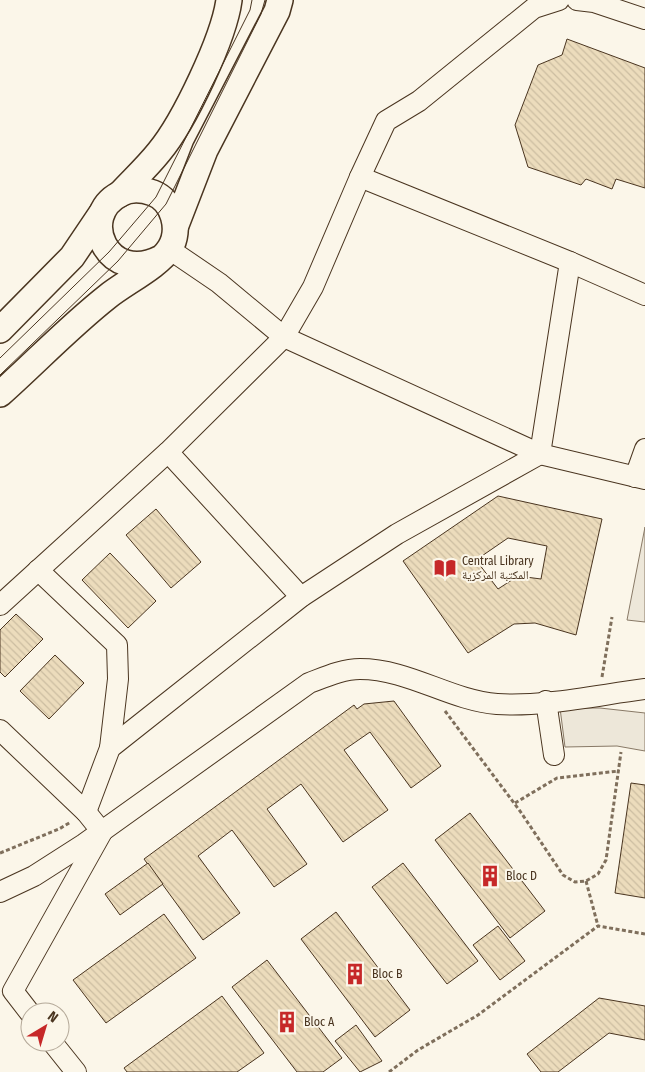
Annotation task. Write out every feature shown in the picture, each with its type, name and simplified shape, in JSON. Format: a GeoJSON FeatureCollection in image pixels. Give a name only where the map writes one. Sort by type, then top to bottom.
{"type":"FeatureCollection","features":[{"type":"Feature","properties":{"kind":"main road"},"geometry":{"type":"LineString","coordinates":[[0,330],[72,257],[110,201],[120,194],[160,151],[186,109],[215,47],[229,0]]}},
{"type":"Feature","properties":{"kind":"main road"},"geometry":{"type":"LineString","coordinates":[[0,394],[106,298],[165,253],[174,237],[176,225],[205,150],[277,11],[280,0]]}},
{"type":"Feature","properties":{"kind":"main road"},"geometry":{"type":"LineString","coordinates":[[120,194],[132,190],[144,190],[156,194],[172,213],[176,225]]}},
{"type":"Feature","properties":{"kind":"main road"},"geometry":{"type":"LineString","coordinates":[[103,212],[100,224],[101,236],[106,248],[118,261],[137,266],[150,264],[165,253]]}},
{"type":"Feature","properties":{"kind":"lane"},"geometry":{"type":"LineString","coordinates":[[0,605],[168,452],[284,337],[313,287],[386,121],[419,101],[534,8],[559,0]]}},
{"type":"Feature","properties":{"kind":"lane"},"geometry":{"type":"LineString","coordinates":[[589,1],[645,20]]}},
{"type":"Feature","properties":{"kind":"lane"},"geometry":{"type":"LineString","coordinates":[[360,177],[570,262],[645,295]]}},
{"type":"Feature","properties":{"kind":"lane"},"geometry":{"type":"LineString","coordinates":[[165,253],[219,283],[284,337],[540,454],[640,478],[645,449]]}},
{"type":"Feature","properties":{"kind":"lane"},"geometry":{"type":"LineString","coordinates":[[540,454],[570,262]]}},
{"type":"Feature","properties":{"kind":"lane"},"geometry":{"type":"LineString","coordinates":[[168,452],[301,597]]}},
{"type":"Feature","properties":{"kind":"lane"},"geometry":{"type":"LineString","coordinates":[[110,748],[301,597],[397,534],[540,454]]}},
{"type":"Feature","properties":{"kind":"lane"},"geometry":{"type":"LineString","coordinates":[[38,570],[117,645],[118,679],[110,748],[86,812]]}},
{"type":"Feature","properties":{"kind":"lane"},"geometry":{"type":"LineString","coordinates":[[0,892],[34,876],[102,832],[309,683],[337,672],[359,669],[396,672],[424,683],[496,704],[546,701],[645,689]]}},
{"type":"Feature","properties":{"kind":"lane"},"geometry":{"type":"LineString","coordinates":[[546,701],[554,755]]}},
{"type":"Feature","properties":{"kind":"lane"},"geometry":{"type":"LineString","coordinates":[[0,730],[86,812],[102,832]]}},
{"type":"Feature","properties":{"kind":"lane"},"geometry":{"type":"LineString","coordinates":[[22,1002],[13,991],[102,832]]}},
{"type":"Feature","properties":{"kind":"lane"},"geometry":{"type":"LineString","coordinates":[[60,1052],[76,1072]]}},
{"type":"Feature","properties":{"kind":"path"},"geometry":{"type":"LineString","coordinates":[[599,695],[612,617]]}},
{"type":"Feature","properties":{"kind":"path"},"geometry":{"type":"LineString","coordinates":[[424,683],[515,803],[563,875],[575,882],[586,882],[598,874],[606,860],[621,752]]}},
{"type":"Feature","properties":{"kind":"path"},"geometry":{"type":"LineString","coordinates":[[515,803],[557,778],[619,771]]}},
{"type":"Feature","properties":{"kind":"path"},"geometry":{"type":"LineString","coordinates":[[0,853],[60,830],[86,812]]}},
{"type":"Feature","properties":{"kind":"path"},"geometry":{"type":"LineString","coordinates":[[586,882],[598,926]]}},
{"type":"Feature","properties":{"kind":"path"},"geometry":{"type":"LineString","coordinates":[[389,1072],[418,1050],[478,1015],[598,926],[645,934]]}},
{"type":"Feature","properties":{"kind":"shaded area"},"geometry":{"type":"Polygon","coordinates":[[[645,527],[645,622],[627,620],[645,527]]]}},
{"type":"Feature","properties":{"kind":"shaded area"},"geometry":{"type":"Polygon","coordinates":[[[560,708],[600,708],[645,713],[645,751],[617,746],[565,747],[560,708]]]}},
{"type":"Feature","properties":{"kind":"building"},"geometry":{"type":"Polygon","coordinates":[[[567,39],[645,68],[645,188],[616,179],[612,189],[586,179],[581,185],[528,167],[515,125],[538,65],[562,55],[567,39]]]}},
{"type":"Feature","properties":{"kind":"building","name":"Central Library المكتبة المركزية"},"geometry":{"type":"Polygon","coordinates":[[[498,496],[602,519],[576,635],[535,623],[514,624],[468,653],[403,561],[498,496]],[[508,538],[476,560],[498,589],[518,576],[541,579],[547,546],[508,538]]]}},
{"type":"Feature","properties":{"kind":"building"},"geometry":{"type":"Polygon","coordinates":[[[156,509],[201,562],[171,588],[126,535],[156,509]]]}},
{"type":"Feature","properties":{"kind":"building"},"geometry":{"type":"Polygon","coordinates":[[[110,553],[156,601],[128,628],[82,580],[110,553]]]}},
{"type":"Feature","properties":{"kind":"building"},"geometry":{"type":"Polygon","coordinates":[[[16,614],[43,639],[5,677],[0,672],[0,630],[16,614]]]}},
{"type":"Feature","properties":{"kind":"building"},"geometry":{"type":"Polygon","coordinates":[[[55,655],[84,683],[49,719],[20,691],[55,655]]]}},
{"type":"Feature","properties":{"kind":"building"},"geometry":{"type":"Polygon","coordinates":[[[394,701],[441,766],[411,788],[370,732],[344,750],[388,810],[343,842],[301,784],[267,809],[307,864],[274,887],[232,830],[198,856],[240,913],[203,940],[144,859],[354,705],[357,709],[364,704],[394,701]]]}},
{"type":"Feature","properties":{"kind":"building"},"geometry":{"type":"Polygon","coordinates":[[[631,783],[645,785],[645,898],[615,893],[631,783]]]}},
{"type":"Feature","properties":{"kind":"building","name":"Bloc D"},"geometry":{"type":"Polygon","coordinates":[[[470,813],[545,911],[510,938],[435,840],[470,813]]]}},
{"type":"Feature","properties":{"kind":"building"},"geometry":{"type":"Polygon","coordinates":[[[148,863],[163,884],[120,915],[105,894],[148,863]]]}},
{"type":"Feature","properties":{"kind":"building"},"geometry":{"type":"Polygon","coordinates":[[[403,863],[478,961],[447,984],[372,887],[403,863]]]}},
{"type":"Feature","properties":{"kind":"building","name":"Bloc B"},"geometry":{"type":"Polygon","coordinates":[[[336,912],[410,1010],[375,1037],[301,939],[336,912]]]}},
{"type":"Feature","properties":{"kind":"building"},"geometry":{"type":"Polygon","coordinates":[[[164,914],[196,958],[106,1023],[73,980],[164,914]]]}},
{"type":"Feature","properties":{"kind":"building"},"geometry":{"type":"Polygon","coordinates":[[[498,926],[525,961],[500,980],[473,945],[498,926]]]}},
{"type":"Feature","properties":{"kind":"building","name":"Bloc A"},"geometry":{"type":"Polygon","coordinates":[[[267,960],[342,1058],[323,1072],[297,1072],[232,987],[267,960]]]}},
{"type":"Feature","properties":{"kind":"building"},"geometry":{"type":"Polygon","coordinates":[[[222,996],[264,1053],[237,1072],[127,1072],[124,1068],[222,996]]]}},
{"type":"Feature","properties":{"kind":"building"},"geometry":{"type":"Polygon","coordinates":[[[599,998],[645,1006],[645,1040],[609,1033],[558,1072],[541,1072],[527,1054],[599,998]]]}},
{"type":"Feature","properties":{"kind":"building"},"geometry":{"type":"Polygon","coordinates":[[[356,1025],[382,1061],[360,1072],[335,1041],[356,1025]]]}},
{"type":"Feature","properties":{"kind":"tram line"},"geometry":{"type":"LineString","coordinates":[[0,358],[109,252],[156,197],[250,10],[252,0]]}},
{"type":"Feature","properties":{"kind":"tram line"},"geometry":{"type":"LineString","coordinates":[[0,375],[118,261],[166,204],[261,14],[265,0]]}},
{"type":"Feature","properties":{"kind":"place","name":"Central Library المكتبة المركزية"},"geometry":{"type":"Point","coordinates":[445,568]}},
{"type":"Feature","properties":{"kind":"place","name":"Bloc D"},"geometry":{"type":"Point","coordinates":[490,876]}},
{"type":"Feature","properties":{"kind":"place","name":"Bloc B"},"geometry":{"type":"Point","coordinates":[355,974]}},
{"type":"Feature","properties":{"kind":"place","name":"Bloc A"},"geometry":{"type":"Point","coordinates":[287,1022]}}]}
